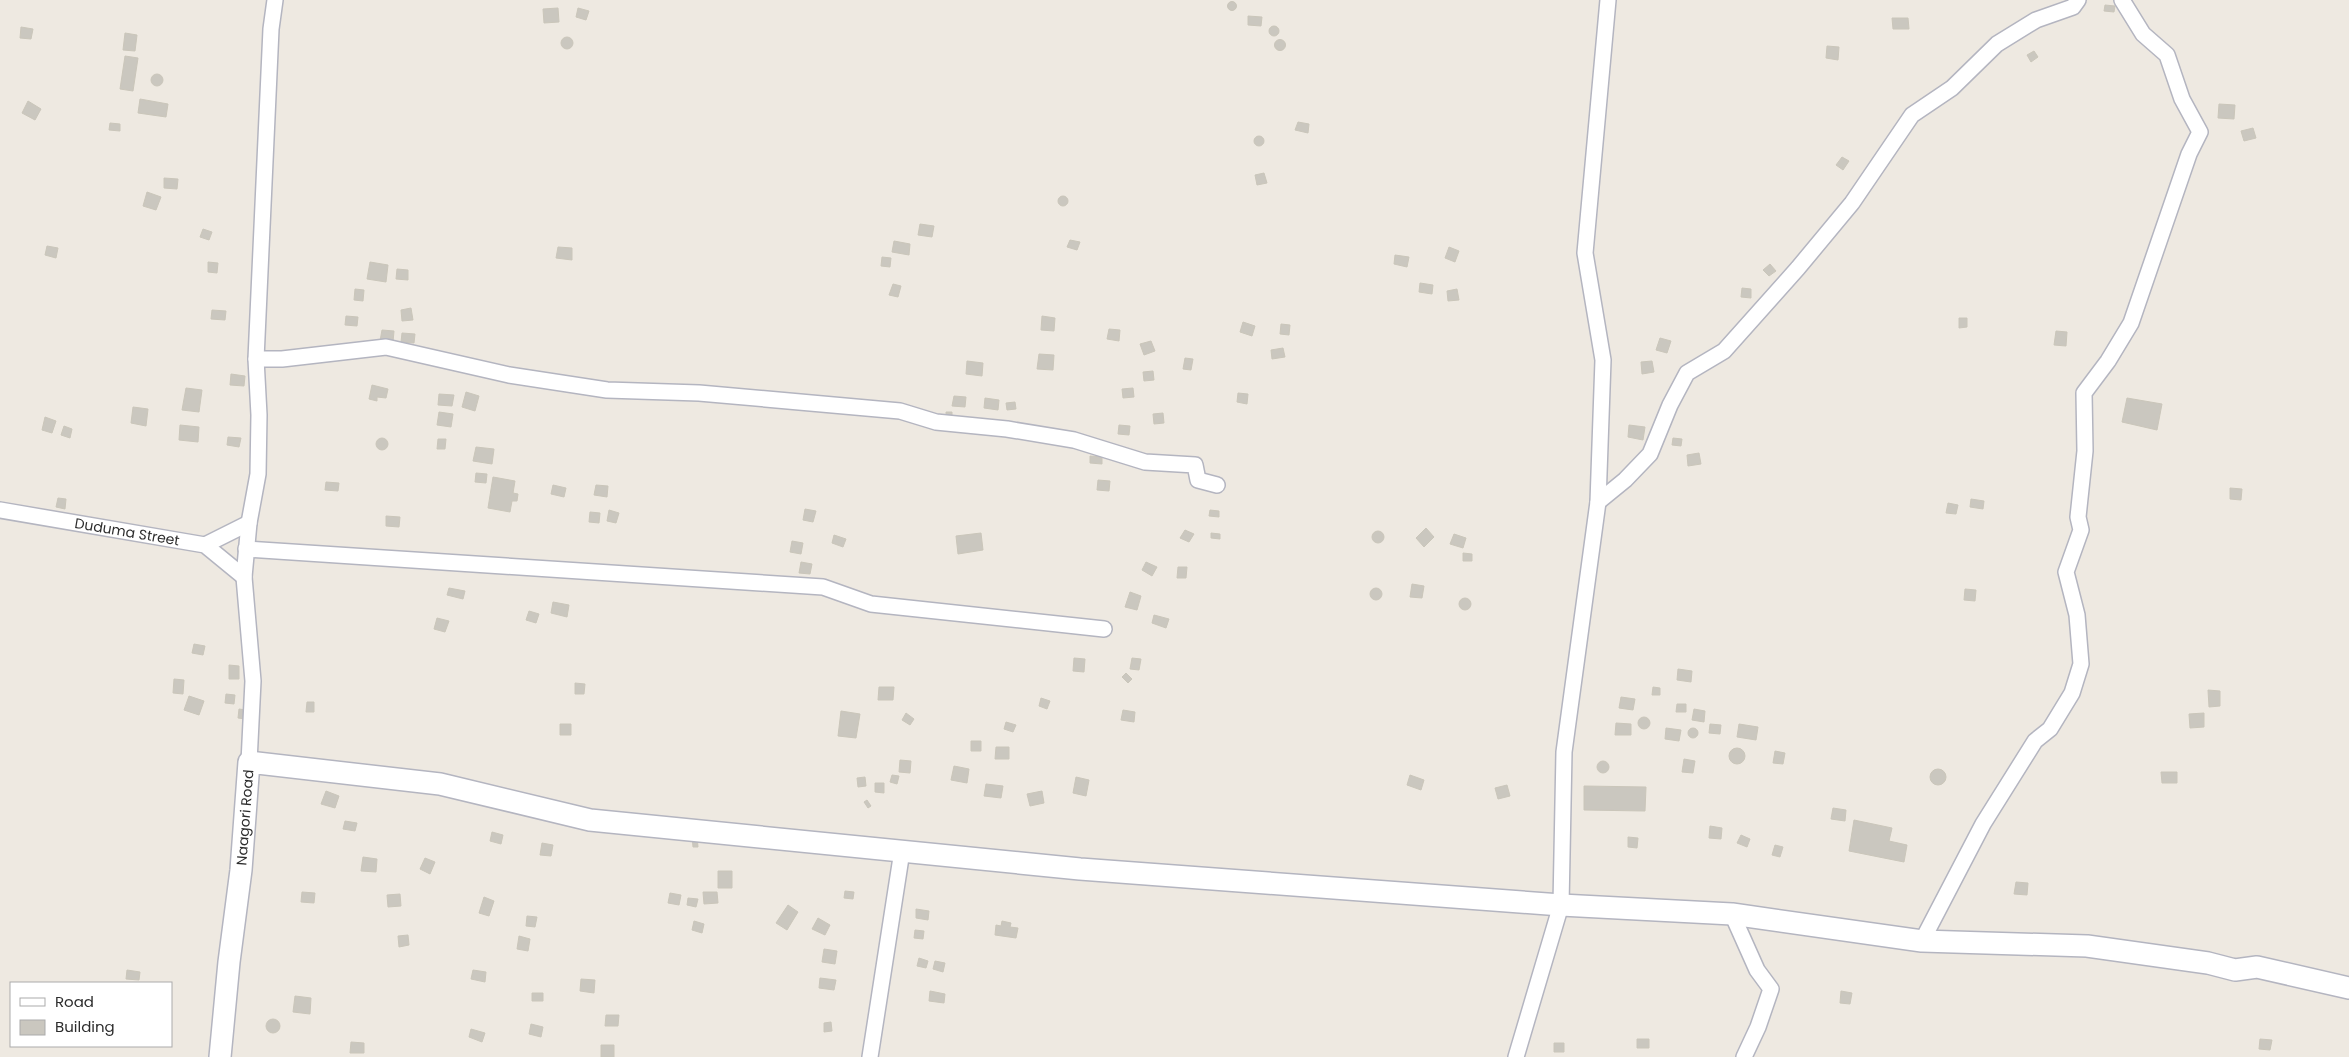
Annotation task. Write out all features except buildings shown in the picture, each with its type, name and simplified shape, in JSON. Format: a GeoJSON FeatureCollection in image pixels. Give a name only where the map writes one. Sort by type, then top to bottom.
{"type":"FeatureCollection","features":[{"type":"Feature","properties":{"kind":"street","name":"Naagori Road"},"geometry":{"type":"LineString","coordinates":[[220,1057],[229,962],[241,870],[249,762],[253,681],[244,577],[249,523],[258,474],[259,415],[256,359],[271,29],[275,0]]}},
{"type":"Feature","properties":{"kind":"street"},"geometry":{"type":"LineString","coordinates":[[1516,1057],[1561,905],[1564,752],[1598,502],[1603,360],[1585,253],[1608,0]]}},
{"type":"Feature","properties":{"kind":"street"},"geometry":{"type":"LineString","coordinates":[[1598,502],[1626,480],[1650,454],[1670,405],[1687,373],[1724,351],[1798,268],[1852,203],[1912,115],[1952,88],[1997,44],[2036,20],[2073,7],[2078,0]]}},
{"type":"Feature","properties":{"kind":"street"},"geometry":{"type":"LineString","coordinates":[[1922,941],[1982,824],[2035,741],[2050,728],[2072,693],[2081,664],[2077,615],[2066,572],[2081,530],[2078,517],[2085,451],[2084,393],[2108,361],[2131,323],[2190,154],[2200,132],[2182,99],[2167,55],[2142,34],[2122,0]]}},
{"type":"Feature","properties":{"kind":"street"},"geometry":{"type":"LineString","coordinates":[[256,359],[282,359],[386,347],[509,375],[607,390],[699,393],[900,411],[936,422],[1007,429],[1074,440],[1145,462],[1195,465],[1198,480],[1217,485]]}},
{"type":"Feature","properties":{"kind":"street","name":"Duduma Street"},"geometry":{"type":"LineString","coordinates":[[0,510],[204,545],[244,577]]}},
{"type":"Feature","properties":{"kind":"street"},"geometry":{"type":"LineString","coordinates":[[204,545],[249,523]]}},
{"type":"Feature","properties":{"kind":"street"},"geometry":{"type":"LineString","coordinates":[[246,549],[823,587],[871,604],[1104,629]]}},
{"type":"Feature","properties":{"kind":"street"},"geometry":{"type":"LineString","coordinates":[[249,762],[440,784],[590,820],[1080,869],[1561,905],[1732,914],[1922,941],[2087,946],[2208,964],[2235,970],[2257,966],[2349,988]]}},
{"type":"Feature","properties":{"kind":"street"},"geometry":{"type":"LineString","coordinates":[[870,1057],[902,851]]}},
{"type":"Feature","properties":{"kind":"street"},"geometry":{"type":"LineString","coordinates":[[1732,914],[1757,970],[1771,989],[1758,1027],[1744,1057]]}}]}
